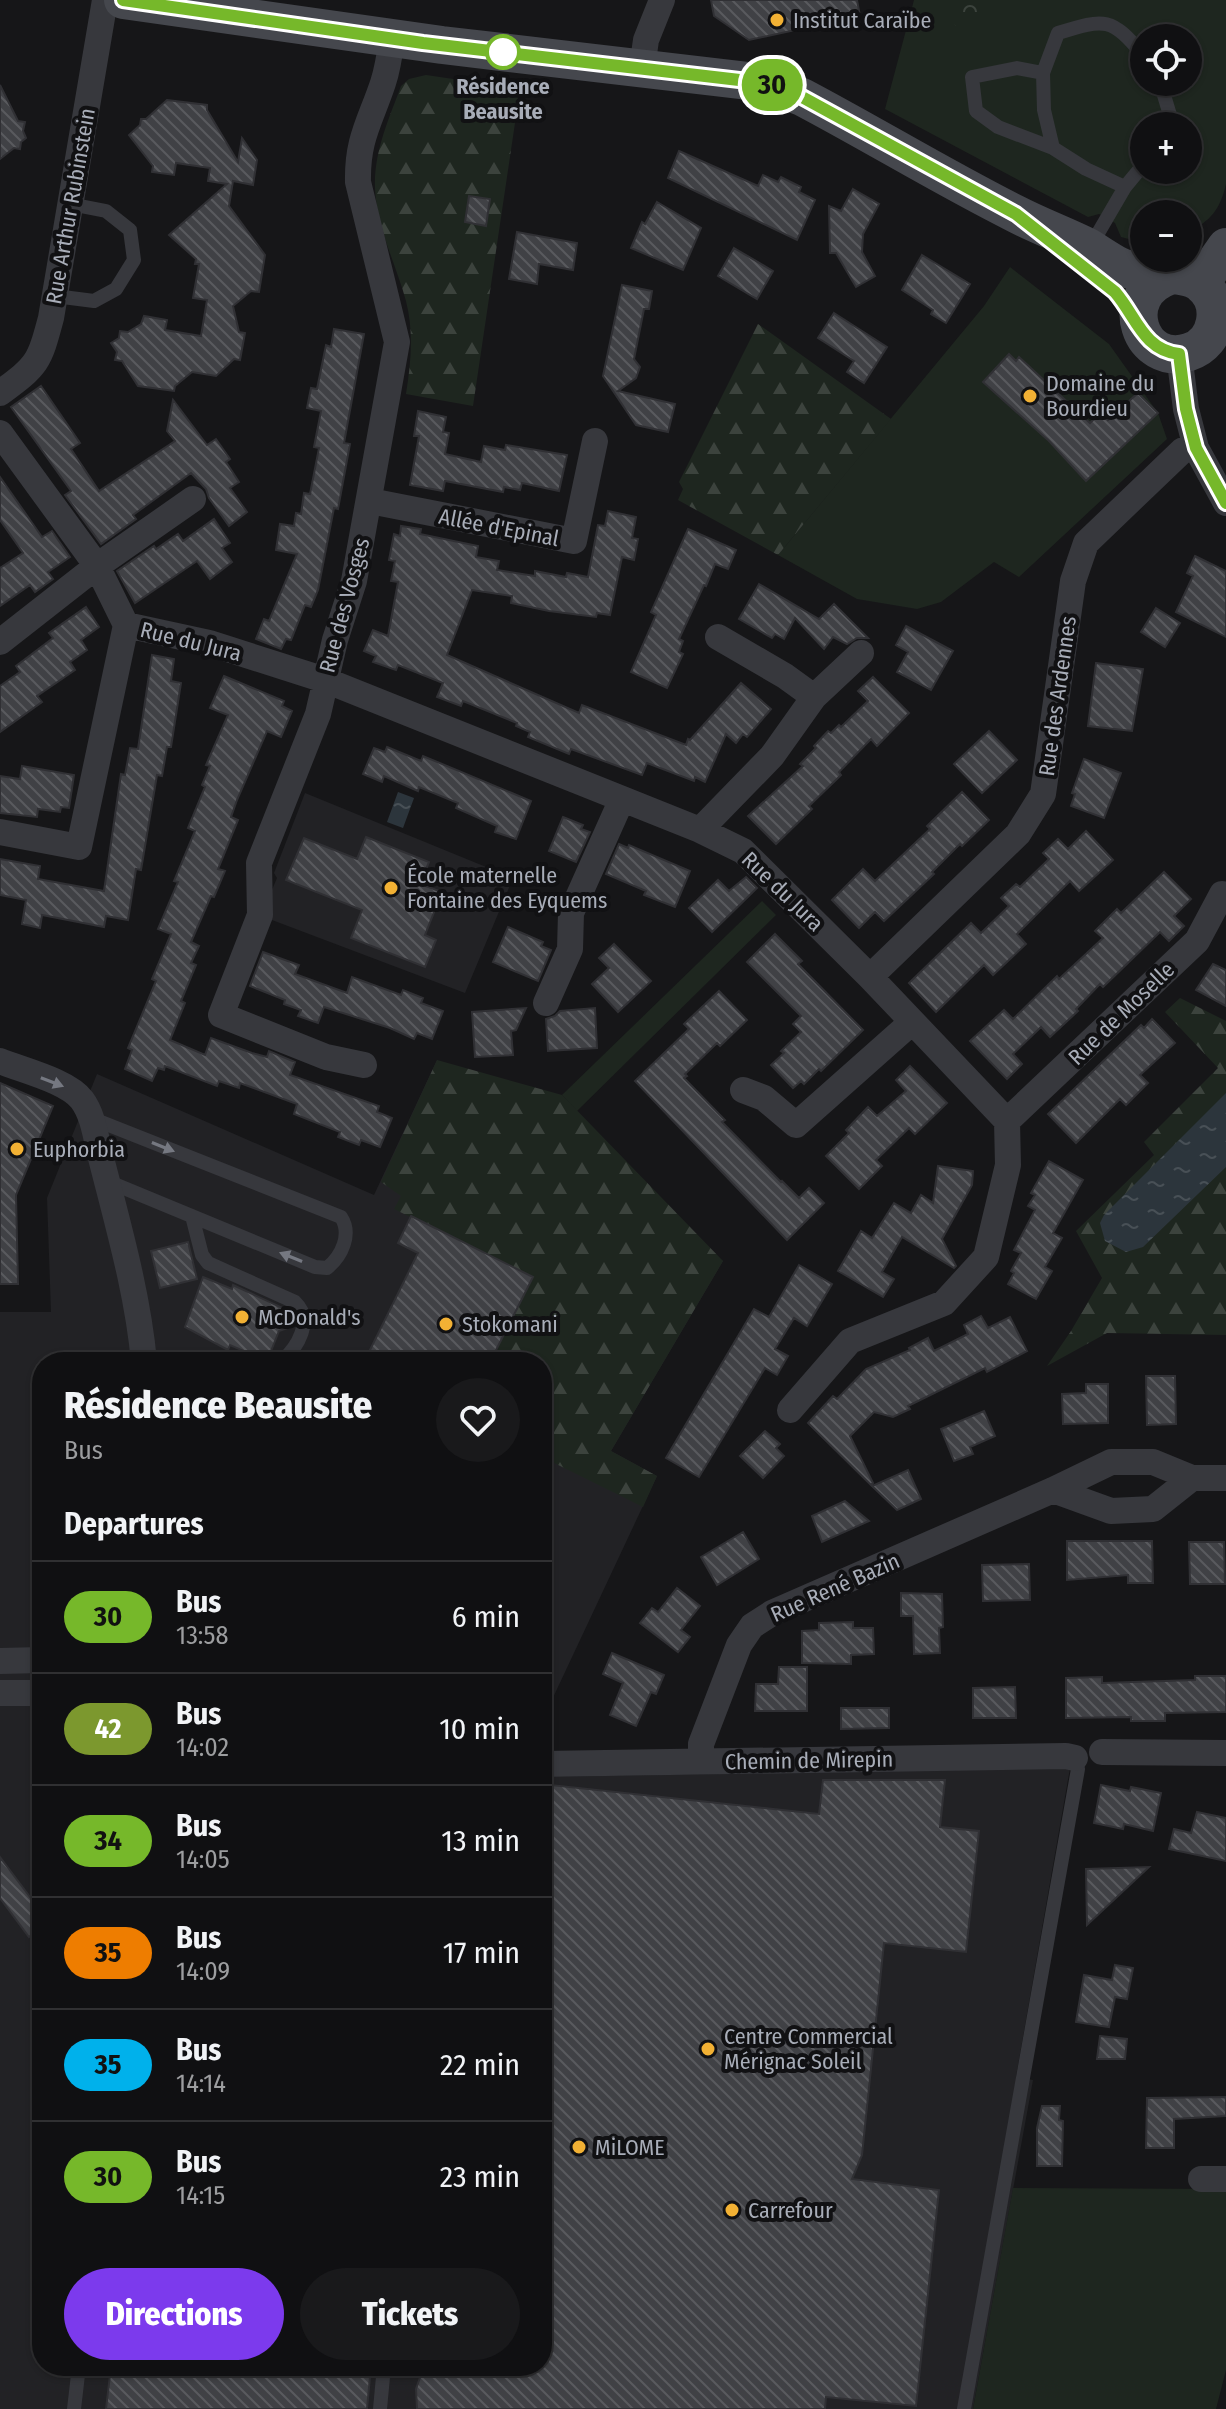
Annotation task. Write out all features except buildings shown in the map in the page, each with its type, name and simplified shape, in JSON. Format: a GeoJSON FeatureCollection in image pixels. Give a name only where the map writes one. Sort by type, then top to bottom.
{"type":"FeatureCollection","features":[{"type":"Feature","properties":{"kind":"main road"},"geometry":{"type":"LineString","coordinates":[[123,0],[392,38],[765,83],[802,97],[1016,214],[1129,270],[1185,280],[1210,293],[1220,333],[1199,347],[1179,354],[1156,348],[1115,292],[1016,214]]}},
{"type":"Feature","properties":{"kind":"main road"},"geometry":{"type":"LineString","coordinates":[[1140,330],[1138,307],[1149,287],[1185,280],[1226,247]]}},
{"type":"Feature","properties":{"kind":"street","name":"Rue Arthur Rubinstein"},"geometry":{"type":"LineString","coordinates":[[0,393],[28,373],[40,358],[55,296],[105,0]]}},
{"type":"Feature","properties":{"kind":"street"},"geometry":{"type":"LineString","coordinates":[[642,68],[646,40],[662,0]]}},
{"type":"Feature","properties":{"kind":"street","name":"Rue des Vosges"},"geometry":{"type":"LineString","coordinates":[[364,1065],[326,1057],[221,1015],[260,915],[259,863],[318,714],[335,640],[354,581],[370,501],[397,342],[358,182],[357,155],[382,84],[392,38]]}},
{"type":"Feature","properties":{"kind":"street"},"geometry":{"type":"LineString","coordinates":[[1179,354],[1186,409],[1196,448],[1226,503]]}},
{"type":"Feature","properties":{"kind":"street"},"geometry":{"type":"LineString","coordinates":[[0,433],[97,566],[126,625],[79,847],[0,832]]}},
{"type":"Feature","properties":{"kind":"street","name":"Allée d'Epinal"},"geometry":{"type":"LineString","coordinates":[[370,501],[574,541],[595,441]]}},
{"type":"Feature","properties":{"kind":"street","name":"Rue des Ardennes"},"geometry":{"type":"LineString","coordinates":[[870,977],[1018,834],[1043,794],[1073,581],[1086,543],[1183,450],[1196,448]]}},
{"type":"Feature","properties":{"kind":"street"},"geometry":{"type":"LineString","coordinates":[[0,642],[97,566],[193,499]]}},
{"type":"Feature","properties":{"kind":"street","name":"Rue du Jura"},"geometry":{"type":"LineString","coordinates":[[126,625],[209,643],[325,680],[700,830],[743,851],[870,977],[1007,1121]]}},
{"type":"Feature","properties":{"kind":"street"},"geometry":{"type":"LineString","coordinates":[[718,637],[785,676],[814,697]]}},
{"type":"Feature","properties":{"kind":"street"},"geometry":{"type":"LineString","coordinates":[[700,830],[772,756],[814,697],[861,653]]}},
{"type":"Feature","properties":{"kind":"street"},"geometry":{"type":"LineString","coordinates":[[546,1003],[570,949],[571,913],[622,799]]}},
{"type":"Feature","properties":{"kind":"street","name":"Rue de Moselle"},"geometry":{"type":"LineString","coordinates":[[1007,1121],[1197,941],[1222,894]]}},
{"type":"Feature","properties":{"kind":"street"},"geometry":{"type":"LineString","coordinates":[[743,1090],[764,1098],[796,1125],[912,1022]]}},
{"type":"Feature","properties":{"kind":"street"},"geometry":{"type":"LineString","coordinates":[[0,1061],[69,1088],[83,1101],[107,1181],[143,1352]]}},
{"type":"Feature","properties":{"kind":"street"},"geometry":{"type":"LineString","coordinates":[[790,1410],[850,1341],[944,1303],[986,1257],[1008,1165],[1007,1121]]}},
{"type":"Feature","properties":{"kind":"street","name":"Rue René Bazin"},"geometry":{"type":"LineString","coordinates":[[701,1761],[701,1744],[739,1645],[752,1626],[772,1613],[1111,1462],[1153,1462],[1192,1478],[1226,1478]]}},
{"type":"Feature","properties":{"kind":"street"},"geometry":{"type":"LineString","coordinates":[[1053,1490],[1111,1511],[1153,1509],[1192,1478]]}},
{"type":"Feature","properties":{"kind":"street"},"geometry":{"type":"LineString","coordinates":[[0,1661],[32,1660]]}},
{"type":"Feature","properties":{"kind":"street"},"geometry":{"type":"LineString","coordinates":[[0,1693],[32,1693]]}},
{"type":"Feature","properties":{"kind":"street"},"geometry":{"type":"LineString","coordinates":[[1102,1752],[1226,1753]]}},
{"type":"Feature","properties":{"kind":"street","name":"Chemin de Mirepin"},"geometry":{"type":"LineString","coordinates":[[552,1764],[1075,1758]]}},
{"type":"Feature","properties":{"kind":"lane"},"geometry":{"type":"LineString","coordinates":[[1053,148],[1044,110],[1043,73],[1058,33],[1094,22],[1120,29],[1130,40]]}},
{"type":"Feature","properties":{"kind":"lane"},"geometry":{"type":"LineString","coordinates":[[1043,73],[1017,68],[972,77],[976,111],[998,127],[1053,148],[1086,169],[1125,187]]}},
{"type":"Feature","properties":{"kind":"lane"},"geometry":{"type":"LineString","coordinates":[[1089,248],[1130,181]]}},
{"type":"Feature","properties":{"kind":"lane"},"geometry":{"type":"LineString","coordinates":[[55,296],[94,301],[116,289],[134,260],[130,230],[106,211],[70,204]]}},
{"type":"Feature","properties":{"kind":"lane"},"geometry":{"type":"LineString","coordinates":[[90,1118],[341,1217],[346,1225],[346,1236],[337,1260],[327,1268],[315,1267],[107,1181]]}},
{"type":"Feature","properties":{"kind":"lane"},"geometry":{"type":"LineString","coordinates":[[192,1216],[202,1255],[208,1263],[295,1302],[305,1314],[305,1324],[289,1352]]}},
{"type":"Feature","properties":{"kind":"lane"},"geometry":{"type":"LineString","coordinates":[[964,2409],[1078,1769],[1075,1758]]}},
{"type":"Feature","properties":{"kind":"lane"},"geometry":{"type":"LineString","coordinates":[[74,2409],[78,2376]]}},
{"type":"Feature","properties":{"kind":"lane"},"geometry":{"type":"LineString","coordinates":[[380,2409],[383,2376]]}},
{"type":"Feature","properties":{"kind":"shaded area","name":"École maternelle Fontaine des Eyquems"},"geometry":{"type":"Polygon","coordinates":[[[305,793],[513,878],[465,993],[272,920],[269,897],[277,878],[274,873],[305,793]]]}},
{"type":"Feature","properties":{"kind":"shaded area","name":"Centre Commercial Mérignac Soleil"},"geometry":{"type":"Polygon","coordinates":[[[437,1060],[723,1261],[611,1451],[657,1476],[552,1700],[552,1352],[32,1352],[32,2376],[552,2376],[552,1777],[1070,1768],[1016,2077],[1033,2080],[973,2409],[0,2409],[0,1312],[51,1312],[47,1198],[97,1074],[374,1195],[437,1060]]]}},
{"type":"Feature","properties":{"kind":"green space"},"geometry":{"type":"Polygon","coordinates":[[[914,0],[1226,0],[1226,184],[1221,201],[1202,225],[1202,200],[1130,200],[1130,239],[1121,237],[1115,223],[1099,214],[1088,217],[885,109],[914,0]]]}},
{"type":"Feature","properties":{"kind":"green space"},"geometry":{"type":"Polygon","coordinates":[[[935,0],[993,0],[994,7],[956,26],[935,0]]]}},
{"type":"Feature","properties":{"kind":"green space"},"geometry":{"type":"Polygon","coordinates":[[[426,75],[520,89],[473,406],[406,394],[411,348],[409,313],[376,202],[375,174],[380,148],[401,86],[409,79],[426,75]]]}},
{"type":"Feature","properties":{"kind":"green space"},"geometry":{"type":"Polygon","coordinates":[[[1010,267],[1109,344],[1158,413],[1167,439],[1019,577],[994,562],[941,602],[917,609],[857,599],[778,555],[984,306],[1010,267]]]}},
{"type":"Feature","properties":{"kind":"green space"},"geometry":{"type":"Polygon","coordinates":[[[758,324],[891,419],[778,555],[678,500],[683,489],[679,482],[758,324]]]}},
{"type":"Feature","properties":{"kind":"green space"},"geometry":{"type":"Polygon","coordinates":[[[762,901],[776,915],[577,1111],[562,1095],[762,901]]]}},
{"type":"Feature","properties":{"kind":"green space"},"geometry":{"type":"Polygon","coordinates":[[[1180,998],[1226,1021],[1226,1335],[1107,1333],[1047,1366],[1102,1278],[1076,1231],[1154,1155],[1144,1142],[1218,1068],[1165,1012],[1180,998]]]}},
{"type":"Feature","properties":{"kind":"green space"},"geometry":{"type":"Polygon","coordinates":[[[437,1060],[562,1095],[723,1261],[611,1451],[657,1476],[643,1507],[552,1462],[552,1352],[495,1352],[532,1277],[394,1209],[401,1196],[381,1182],[437,1060]]]}},
{"type":"Feature","properties":{"kind":"green space"},"geometry":{"type":"Polygon","coordinates":[[[1013,2188],[1226,2189],[1226,2370],[1216,2409],[973,2409],[1013,2188]]]}},
{"type":"Feature","properties":{"kind":"water"},"geometry":{"type":"Polygon","coordinates":[[[398,792],[414,798],[403,828],[387,822],[398,792]]]}},
{"type":"Feature","properties":{"kind":"water"},"geometry":{"type":"Polygon","coordinates":[[[1226,1093],[1226,1167],[1143,1247],[1126,1252],[1105,1241],[1100,1223],[1104,1215],[1226,1093]]]}},
{"type":"Feature","properties":{"kind":"bus line","name":"30"},"geometry":{"type":"LineString","coordinates":[[123,0],[423,43],[765,83],[802,97],[1016,214],[1115,292],[1147,340],[1166,353],[1179,354],[1186,409],[1196,448],[1226,503]]}},
{"type":"Feature","properties":{"kind":"place","name":"Institut Caraïbe"},"geometry":{"type":"Point","coordinates":[777,20]}},
{"type":"Feature","properties":{"kind":"place","name":"Résidence Beausite"},"geometry":{"type":"Point","coordinates":[503,52]}},
{"type":"Feature","properties":{"kind":"place","name":"Domaine du Bourdieu"},"geometry":{"type":"Point","coordinates":[1030,396]}},
{"type":"Feature","properties":{"kind":"place","name":"École maternelle Fontaine des Eyquems"},"geometry":{"type":"Point","coordinates":[391,888]}},
{"type":"Feature","properties":{"kind":"place","name":"Euphorbia"},"geometry":{"type":"Point","coordinates":[17,1149]}},
{"type":"Feature","properties":{"kind":"place","name":"McDonald's"},"geometry":{"type":"Point","coordinates":[242,1317]}},
{"type":"Feature","properties":{"kind":"place","name":"Stokomani"},"geometry":{"type":"Point","coordinates":[446,1324]}},
{"type":"Feature","properties":{"kind":"place","name":"Centre Commercial Mérignac Soleil"},"geometry":{"type":"Point","coordinates":[708,2049]}},
{"type":"Feature","properties":{"kind":"place","name":"MiLOME"},"geometry":{"type":"Point","coordinates":[579,2147]}},
{"type":"Feature","properties":{"kind":"place","name":"Carrefour"},"geometry":{"type":"Point","coordinates":[732,2210]}}]}
